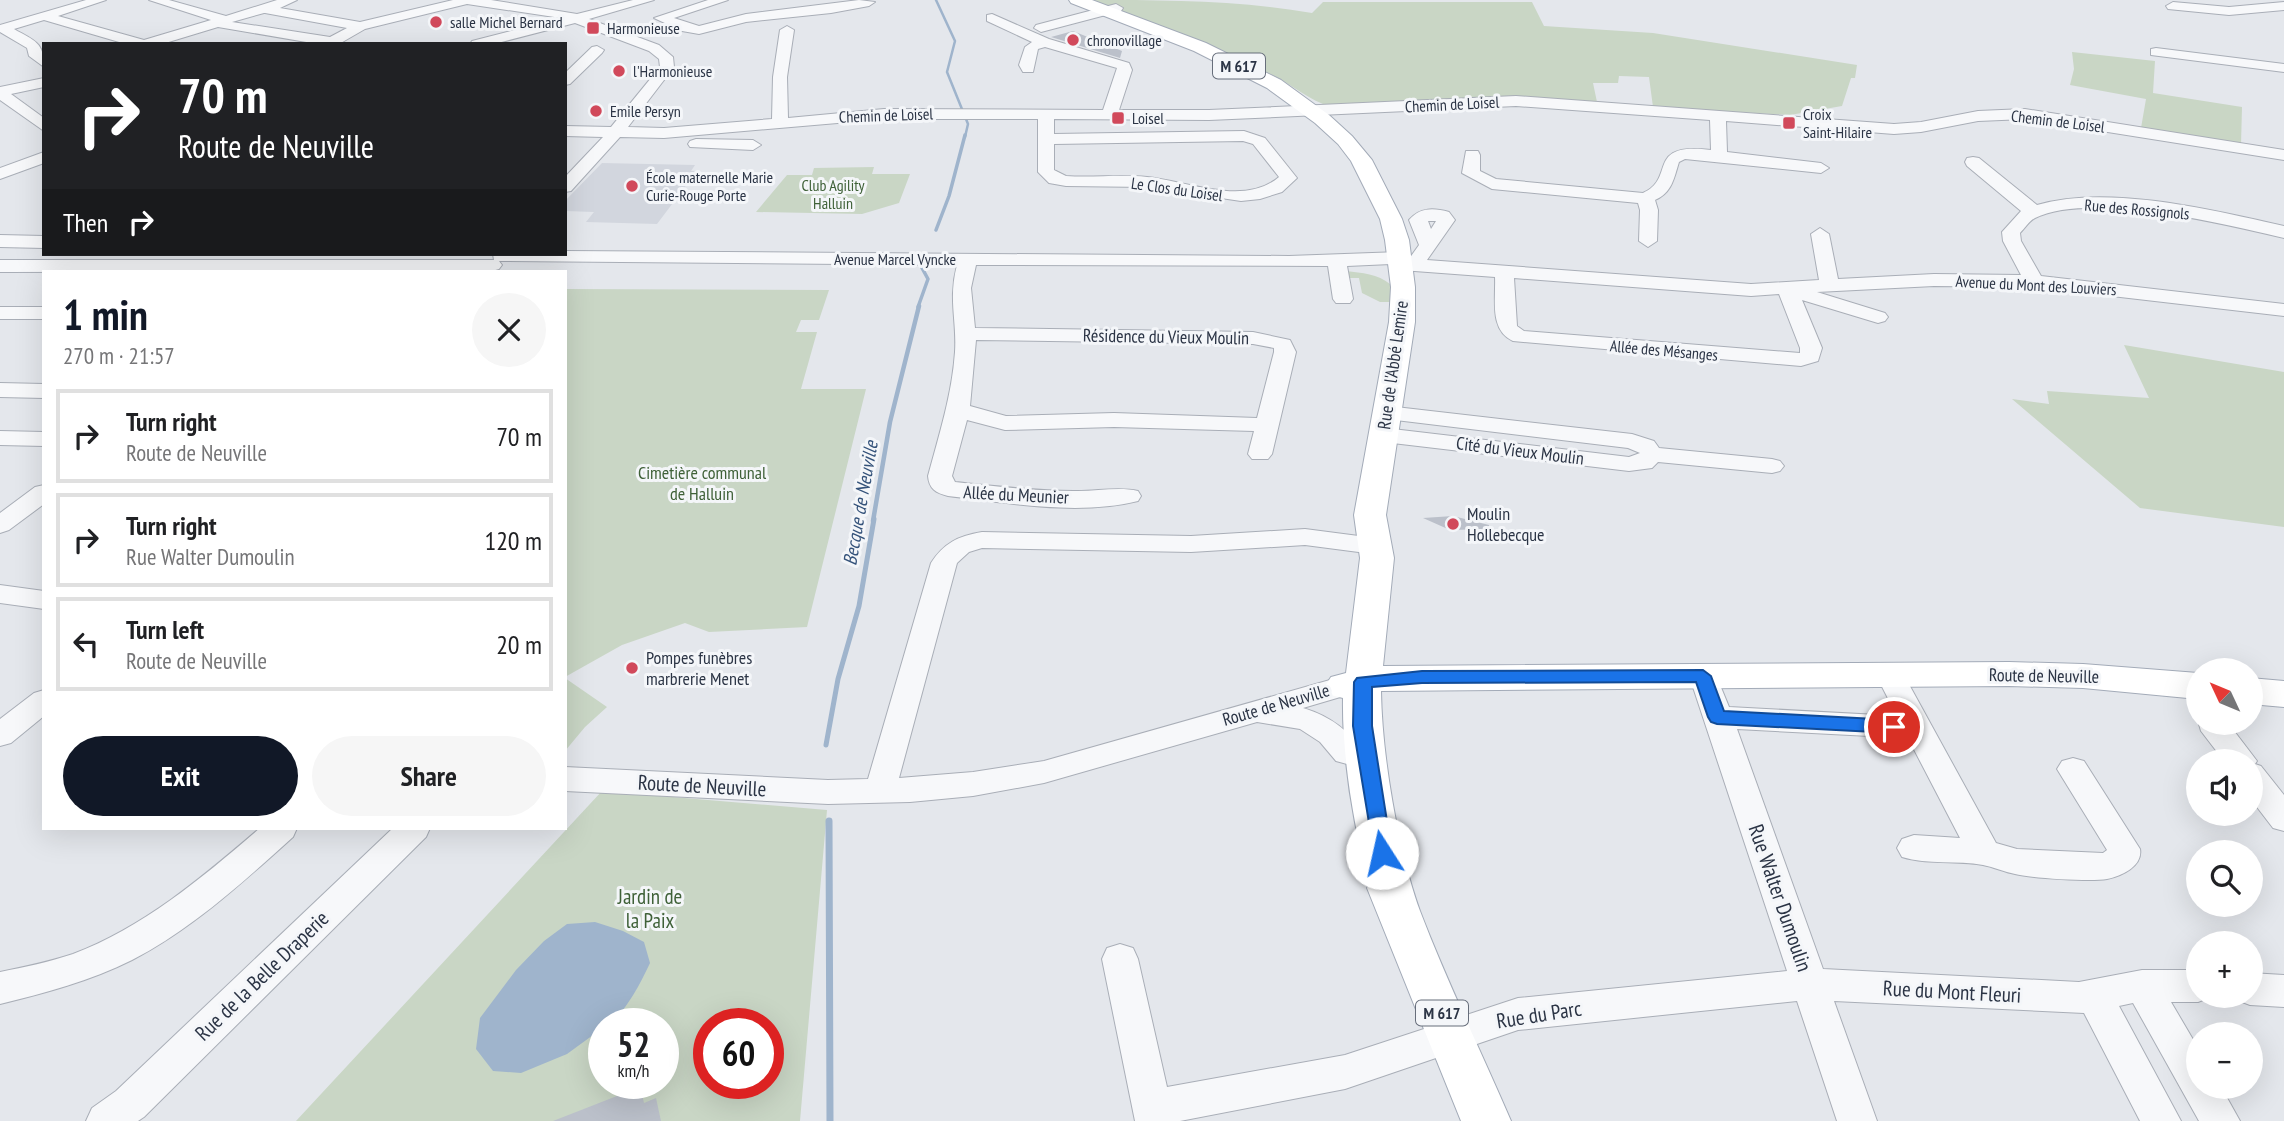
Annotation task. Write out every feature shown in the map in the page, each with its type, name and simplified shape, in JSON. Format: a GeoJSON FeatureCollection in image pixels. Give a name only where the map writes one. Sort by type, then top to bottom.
{"type":"FeatureCollection","features":[{"type":"Feature","properties":{"kind":"main road","name":"Rue de l'Abbé Lemire"},"geometry":{"type":"LineString","coordinates":[[1067,0],[1108,11]]}},
{"type":"Feature","properties":{"kind":"main road","name":"Rue de l'Abbé Lemire"},"geometry":{"type":"LineString","coordinates":[[1077,0],[1200,47],[1287,92],[1369,178],[1391,219],[1405,265],[1402,322],[1369,535],[1354,684]]}},
{"type":"Feature","properties":{"kind":"main road","name":"Rue de l'Abbé Lemire"},"geometry":{"type":"LineString","coordinates":[[1354,684],[1369,625],[1377,558],[1369,535]]}},
{"type":"Feature","properties":{"kind":"main road"},"geometry":{"type":"LineString","coordinates":[[1369,625],[1380,644],[1405,660],[1441,671],[1485,677]]}},
{"type":"Feature","properties":{"kind":"main road","name":"Route de Neuville"},"geometry":{"type":"LineString","coordinates":[[1354,684],[1396,678],[2059,674],[2186,690]]}},
{"type":"Feature","properties":{"kind":"main road","name":"M 617"},"geometry":{"type":"LineString","coordinates":[[1354,684],[1343,711],[1347,753],[1375,858],[1486,1121]]}},
{"type":"Feature","properties":{"kind":"main road","name":"M 617"},"geometry":{"type":"LineString","coordinates":[[1354,684],[1382,853],[1397,906]]}},
{"type":"Feature","properties":{"kind":"main road"},"geometry":{"type":"LineString","coordinates":[[2263,692],[2284,694]]}},
{"type":"Feature","properties":{"kind":"street"},"geometry":{"type":"LineString","coordinates":[[40,65],[33,52],[35,47],[2,29],[100,0]]}},
{"type":"Feature","properties":{"kind":"street"},"geometry":{"type":"LineString","coordinates":[[155,0],[221,22],[326,42]]}},
{"type":"Feature","properties":{"kind":"street"},"geometry":{"type":"LineString","coordinates":[[151,42],[291,0]]}},
{"type":"Feature","properties":{"kind":"street"},"geometry":{"type":"LineString","coordinates":[[333,42],[360,26],[467,0],[575,18],[654,48],[667,60],[665,69],[617,133],[567,185]]}},
{"type":"Feature","properties":{"kind":"street"},"geometry":{"type":"LineString","coordinates":[[485,42],[648,0]]}},
{"type":"Feature","properties":{"kind":"street"},"geometry":{"type":"LineString","coordinates":[[722,0],[661,18],[687,29],[702,30],[749,18],[872,5]]}},
{"type":"Feature","properties":{"kind":"street"},"geometry":{"type":"LineString","coordinates":[[2172,9],[2226,11],[2284,6]]}},
{"type":"Feature","properties":{"kind":"street"},"geometry":{"type":"LineString","coordinates":[[264,9],[360,26]]}},
{"type":"Feature","properties":{"kind":"street"},"geometry":{"type":"LineString","coordinates":[[1038,72],[1026,65],[1032,47],[1042,35],[1108,11]]}},
{"type":"Feature","properties":{"kind":"street"},"geometry":{"type":"LineString","coordinates":[[46,17],[137,42]]}},
{"type":"Feature","properties":{"kind":"street"},"geometry":{"type":"LineString","coordinates":[[992,18],[1124,66],[1109,115]]}},
{"type":"Feature","properties":{"kind":"street"},"geometry":{"type":"LineString","coordinates":[[192,30],[265,42]]}},
{"type":"Feature","properties":{"kind":"street"},"geometry":{"type":"LineString","coordinates":[[780,121],[780,77],[788,30]]}},
{"type":"Feature","properties":{"kind":"street"},"geometry":{"type":"LineString","coordinates":[[0,43],[20,38]]}},
{"type":"Feature","properties":{"kind":"street"},"geometry":{"type":"LineString","coordinates":[[567,79],[597,50]]}},
{"type":"Feature","properties":{"kind":"street"},"geometry":{"type":"LineString","coordinates":[[2156,52],[2284,68]]}},
{"type":"Feature","properties":{"kind":"street"},"geometry":{"type":"LineString","coordinates":[[0,92],[42,82]]}},
{"type":"Feature","properties":{"kind":"street"},"geometry":{"type":"LineString","coordinates":[[0,92],[19,110],[42,125]]}},
{"type":"Feature","properties":{"kind":"street","name":"Chemin de Loisel"},"geometry":{"type":"LineString","coordinates":[[567,131],[673,132],[865,114],[1202,116],[1516,101],[1878,128],[1913,128],[1997,114],[2048,111],[2284,155]]}},
{"type":"Feature","properties":{"kind":"street"},"geometry":{"type":"LineString","coordinates":[[0,116],[19,110]]}},
{"type":"Feature","properties":{"kind":"street","name":"Le Clos du Loisel"},"geometry":{"type":"LineString","coordinates":[[1046,114],[1046,172],[1059,180],[1148,182],[1229,196],[1261,192],[1283,184],[1288,178],[1259,141],[1244,136],[1047,139]]}},
{"type":"Feature","properties":{"kind":"street"},"geometry":{"type":"LineString","coordinates":[[1718,114],[1719,156]]}},
{"type":"Feature","properties":{"kind":"street"},"geometry":{"type":"LineString","coordinates":[[673,132],[673,141],[679,144],[752,145]]}},
{"type":"Feature","properties":{"kind":"street"},"geometry":{"type":"LineString","coordinates":[[1472,155],[1471,173],[1492,184],[1645,198],[1654,195],[1661,188],[1670,174],[1671,162],[1676,157],[1692,153],[1821,168]]}},
{"type":"Feature","properties":{"kind":"street"},"geometry":{"type":"LineString","coordinates":[[3,170],[42,158]]}},
{"type":"Feature","properties":{"kind":"street"},"geometry":{"type":"LineString","coordinates":[[1973,162],[2019,202],[2034,211],[2017,222],[2011,232],[2012,241],[2034,281]]}},
{"type":"Feature","properties":{"kind":"street"},"geometry":{"type":"LineString","coordinates":[[3,170],[42,171]]}},
{"type":"Feature","properties":{"kind":"street"},"geometry":{"type":"LineString","coordinates":[[1645,198],[1649,210],[1648,241]]}},
{"type":"Feature","properties":{"kind":"street","name":"Rue des Rossignols"},"geometry":{"type":"LineString","coordinates":[[2034,211],[2069,204],[2120,205],[2200,215],[2284,232]]}},
{"type":"Feature","properties":{"kind":"street"},"geometry":{"type":"LineString","coordinates":[[1820,234],[1830,286]]}},
{"type":"Feature","properties":{"kind":"street"},"geometry":{"type":"LineString","coordinates":[[0,242],[42,242]]}},
{"type":"Feature","properties":{"kind":"street"},"geometry":{"type":"LineString","coordinates":[[1405,265],[1428,244]]}},
{"type":"Feature","properties":{"kind":"street"},"geometry":{"type":"LineString","coordinates":[[54,266],[67,256]]}},
{"type":"Feature","properties":{"kind":"street","name":"Avenue Marcel Vyncke"},"geometry":{"type":"LineString","coordinates":[[0,266],[346,259],[968,260],[1405,265]]}},
{"type":"Feature","properties":{"kind":"street"},"geometry":{"type":"LineString","coordinates":[[968,260],[961,288],[965,360],[958,410],[1004,423],[1114,420],[1267,425]]}},
{"type":"Feature","properties":{"kind":"street","name":"Avenue Marcel Vyncke"},"geometry":{"type":"LineString","coordinates":[[1289,262],[1338,267],[1405,265]]}},
{"type":"Feature","properties":{"kind":"street","name":"Avenue du Mont des Louviers"},"geometry":{"type":"LineString","coordinates":[[1405,265],[1504,270],[1751,290],[1926,280],[2034,281],[2113,288],[2284,310]]}},
{"type":"Feature","properties":{"kind":"street"},"geometry":{"type":"LineString","coordinates":[[1338,267],[1343,299]]}},
{"type":"Feature","properties":{"kind":"street","name":"Allée des Mésanges"},"geometry":{"type":"LineString","coordinates":[[1504,270],[1507,326],[1510,332],[1520,337],[1801,360],[1810,356],[1811,348],[1787,289]]}},
{"type":"Feature","properties":{"kind":"street","name":"Avenue du Mont des Louviers"},"geometry":{"type":"LineString","coordinates":[[1787,289],[1878,317]]}},
{"type":"Feature","properties":{"kind":"street"},"geometry":{"type":"LineString","coordinates":[[0,313],[42,313]]}},
{"type":"Feature","properties":{"kind":"street","name":"Résidence du Vieux Moulin"},"geometry":{"type":"LineString","coordinates":[[965,334],[1271,340],[1283,344],[1285,352],[1260,454]]}},
{"type":"Feature","properties":{"kind":"street"},"geometry":{"type":"LineString","coordinates":[[0,390],[42,391]]}},
{"type":"Feature","properties":{"kind":"street","name":"Allée du Meunier"},"geometry":{"type":"LineString","coordinates":[[958,410],[940,475],[941,484],[948,489],[1037,498],[1093,499],[1129,496]]}},
{"type":"Feature","properties":{"kind":"street","name":"Cité du Vieux Moulin"},"geometry":{"type":"LineString","coordinates":[[1386,424],[1629,464],[1644,463],[1652,454],[1772,466]]}},
{"type":"Feature","properties":{"kind":"street"},"geometry":{"type":"LineString","coordinates":[[0,438],[42,439]]}},
{"type":"Feature","properties":{"kind":"street"},"geometry":{"type":"LineString","coordinates":[[0,525],[34,508]]}},
{"type":"Feature","properties":{"kind":"street"},"geometry":{"type":"LineString","coordinates":[[880,791],[944,563],[957,547],[982,540],[1191,544],[1369,535]]}},
{"type":"Feature","properties":{"kind":"street"},"geometry":{"type":"LineString","coordinates":[[0,594],[42,600]]}},
{"type":"Feature","properties":{"kind":"street"},"geometry":{"type":"LineString","coordinates":[[1890,674],[1984,852]]}},
{"type":"Feature","properties":{"kind":"street","name":"Rue Walter Dumoulin"},"geometry":{"type":"LineString","coordinates":[[1703,676],[1857,1121]]}},
{"type":"Feature","properties":{"kind":"street","name":"Route de Neuville"},"geometry":{"type":"LineString","coordinates":[[567,779],[788,791],[880,791],[973,784],[1044,772],[1354,684]]}},
{"type":"Feature","properties":{"kind":"street"},"geometry":{"type":"LineString","coordinates":[[0,735],[42,702]]}},
{"type":"Feature","properties":{"kind":"street"},"geometry":{"type":"LineString","coordinates":[[1240,715],[1275,713],[1300,718],[1334,735],[1347,753]]}},
{"type":"Feature","properties":{"kind":"street"},"geometry":{"type":"LineString","coordinates":[[1717,717],[1920,728]]}},
{"type":"Feature","properties":{"kind":"street"},"geometry":{"type":"LineString","coordinates":[[2221,735],[2232,749]]}},
{"type":"Feature","properties":{"kind":"street"},"geometry":{"type":"LineString","coordinates":[[1914,848],[1984,852],[2017,862],[2106,866],[2120,860],[2124,855],[2119,841],[2073,769]]}},
{"type":"Feature","properties":{"kind":"street"},"geometry":{"type":"LineString","coordinates":[[2263,791],[2284,819]]}},
{"type":"Feature","properties":{"kind":"street"},"geometry":{"type":"LineString","coordinates":[[0,988],[43,979],[86,964],[148,934],[203,897],[279,830]]}},
{"type":"Feature","properties":{"kind":"street","name":"Rue de la Belle Draperie"},"geometry":{"type":"LineString","coordinates":[[106,1121],[139,1095],[412,830]]}},
{"type":"Feature","properties":{"kind":"street","name":"Rue du Parc"},"geometry":{"type":"LineString","coordinates":[[1120,959],[1154,1114],[1345,1072],[1518,1014],[1810,984]]}},
{"type":"Feature","properties":{"kind":"street","name":"Rue du Mont Fleuri"},"geometry":{"type":"LineString","coordinates":[[1810,984],[2041,998],[2094,996],[2142,986],[2186,986]]}},
{"type":"Feature","properties":{"kind":"street"},"geometry":{"type":"LineString","coordinates":[[2142,986],[2186,1062]]}},
{"type":"Feature","properties":{"kind":"street"},"geometry":{"type":"LineString","coordinates":[[2263,990],[2284,991]]}},
{"type":"Feature","properties":{"kind":"street"},"geometry":{"type":"LineString","coordinates":[[2094,996],[2161,1121]]}},
{"type":"Feature","properties":{"kind":"street"},"geometry":{"type":"LineString","coordinates":[[2207,1099],[2220,1121]]}},
{"type":"Feature","properties":{"kind":"shaded area","name":"École maternelle Marie Curie-Rouge Porte"},"geometry":{"type":"Polygon","coordinates":[[[602,163],[695,165],[691,171],[697,171],[657,224],[586,222],[594,212],[567,211],[567,199],[602,163]]]}},
{"type":"Feature","properties":{"kind":"green space"},"geometry":{"type":"Polygon","coordinates":[[[1089,0],[1229,3],[1312,13],[1323,2],[1532,2],[1544,26],[1653,33],[1857,65],[1855,78],[1851,78],[1842,106],[1790,115],[1653,107],[1649,77],[1619,76],[1618,83],[1593,83],[1597,102],[1516,98],[1332,107],[1247,64],[1089,0]]]}},
{"type":"Feature","properties":{"kind":"green space"},"geometry":{"type":"Polygon","coordinates":[[[2072,52],[2155,61],[2153,93],[2242,107],[2241,145],[2141,128],[2146,99],[2070,85],[2074,69],[2072,52]]]}},
{"type":"Feature","properties":{"kind":"green space","name":"Club Agility Halluin"},"geometry":{"type":"Polygon","coordinates":[[[874,167],[872,174],[910,174],[899,203],[862,214],[756,212],[787,175],[812,175],[814,168],[874,167]]]}},
{"type":"Feature","properties":{"kind":"green space"},"geometry":{"type":"Polygon","coordinates":[[[1346,271],[1370,274],[1390,284],[1390,302],[1380,302],[1362,293],[1359,278],[1348,278],[1346,271]]]}},
{"type":"Feature","properties":{"kind":"green space","name":"Cimetière communal de Halluin"},"geometry":{"type":"Polygon","coordinates":[[[567,289],[829,290],[819,320],[801,320],[796,332],[817,332],[801,389],[866,389],[807,627],[709,632],[685,623],[622,645],[567,676],[567,289]]]}},
{"type":"Feature","properties":{"kind":"green space"},"geometry":{"type":"Polygon","coordinates":[[[2124,345],[2284,372],[2284,527],[2140,508],[2012,399],[2049,404],[2047,391],[2149,398],[2124,345]]]}},
{"type":"Feature","properties":{"kind":"green space"},"geometry":{"type":"Polygon","coordinates":[[[567,679],[607,707],[567,749],[567,679]]]}},
{"type":"Feature","properties":{"kind":"green space","name":"Jardin de la Paix"},"geometry":{"type":"Polygon","coordinates":[[[602,791],[827,810],[800,1121],[296,1121],[602,791]]]}},
{"type":"Feature","properties":{"kind":"water"},"geometry":{"type":"Polygon","coordinates":[[[595,922],[623,931],[644,942],[650,963],[642,979],[624,1008],[588,1008],[588,1039],[567,1054],[521,1073],[493,1071],[476,1049],[480,1018],[516,970],[544,941],[567,924],[595,922]]]}},
{"type":"Feature","properties":{"kind":"building","name":"chronovillage"},"geometry":{"type":"Polygon","coordinates":[[[1073,31],[1122,51],[1120,58],[1051,37],[1073,31]]]}},
{"type":"Feature","properties":{"kind":"building"},"geometry":{"type":"Polygon","coordinates":[[[1453,516],[1489,525],[1489,529],[1450,530],[1423,518],[1453,516]]]}},
{"type":"Feature","properties":{"kind":"building"},"geometry":{"type":"Polygon","coordinates":[[[609,1099],[643,1099],[644,1103],[656,1099],[661,1121],[553,1121],[609,1099]]]}},
{"type":"Feature","properties":{"kind":"waterway","name":"Becque de Neuville"},"geometry":{"type":"LineString","coordinates":[[936,0],[955,41],[947,72],[968,124],[965,137]]}},
{"type":"Feature","properties":{"kind":"waterway","name":"Becque de Neuville"},"geometry":{"type":"LineString","coordinates":[[936,230],[949,196],[965,135]]}},
{"type":"Feature","properties":{"kind":"waterway","name":"Becque de Neuville"},"geometry":{"type":"LineString","coordinates":[[918,307],[928,279],[922,268]]}},
{"type":"Feature","properties":{"kind":"waterway","name":"Becque de Neuville"},"geometry":{"type":"LineString","coordinates":[[873,521],[890,422],[919,306]]}},
{"type":"Feature","properties":{"kind":"waterway","name":"Becque de Neuville"},"geometry":{"type":"LineString","coordinates":[[826,745],[838,679],[859,606],[874,519]]}},
{"type":"Feature","properties":{"kind":"waterway","name":"Becque de Neuville"},"geometry":{"type":"LineString","coordinates":[[829,821],[830,1121]]}},
{"type":"Feature","properties":{"kind":"place","name":"salle Michel Bernard"},"geometry":{"type":"Point","coordinates":[436,22]}},
{"type":"Feature","properties":{"kind":"place","name":"Harmonieuse"},"geometry":{"type":"Point","coordinates":[593,28]}},
{"type":"Feature","properties":{"kind":"place","name":"chronovillage"},"geometry":{"type":"Point","coordinates":[1073,40]}},
{"type":"Feature","properties":{"kind":"place","name":"l'Harmonieuse"},"geometry":{"type":"Point","coordinates":[619,71]}},
{"type":"Feature","properties":{"kind":"place","name":"Emile Persyn"},"geometry":{"type":"Point","coordinates":[596,111]}},
{"type":"Feature","properties":{"kind":"place","name":"Loisel"},"geometry":{"type":"Point","coordinates":[1118,118]}},
{"type":"Feature","properties":{"kind":"place","name":"Croix Saint-Hilaire"},"geometry":{"type":"Point","coordinates":[1789,123]}},
{"type":"Feature","properties":{"kind":"place","name":"École maternelle Marie Curie-Rouge Porte"},"geometry":{"type":"Point","coordinates":[632,186]}},
{"type":"Feature","properties":{"kind":"place","name":"Moulin Hollebecque"},"geometry":{"type":"Point","coordinates":[1453,524]}},
{"type":"Feature","properties":{"kind":"place","name":"Pompes funèbres marbrerie Menet"},"geometry":{"type":"Point","coordinates":[632,668]}},
{"type":"Feature","properties":{"kind":"route"},"geometry":{"type":"LineString","coordinates":[[1382,853],[1362,726],[1363,682],[1422,677],[1703,676],[1717,717],[1894,727]]}}]}
